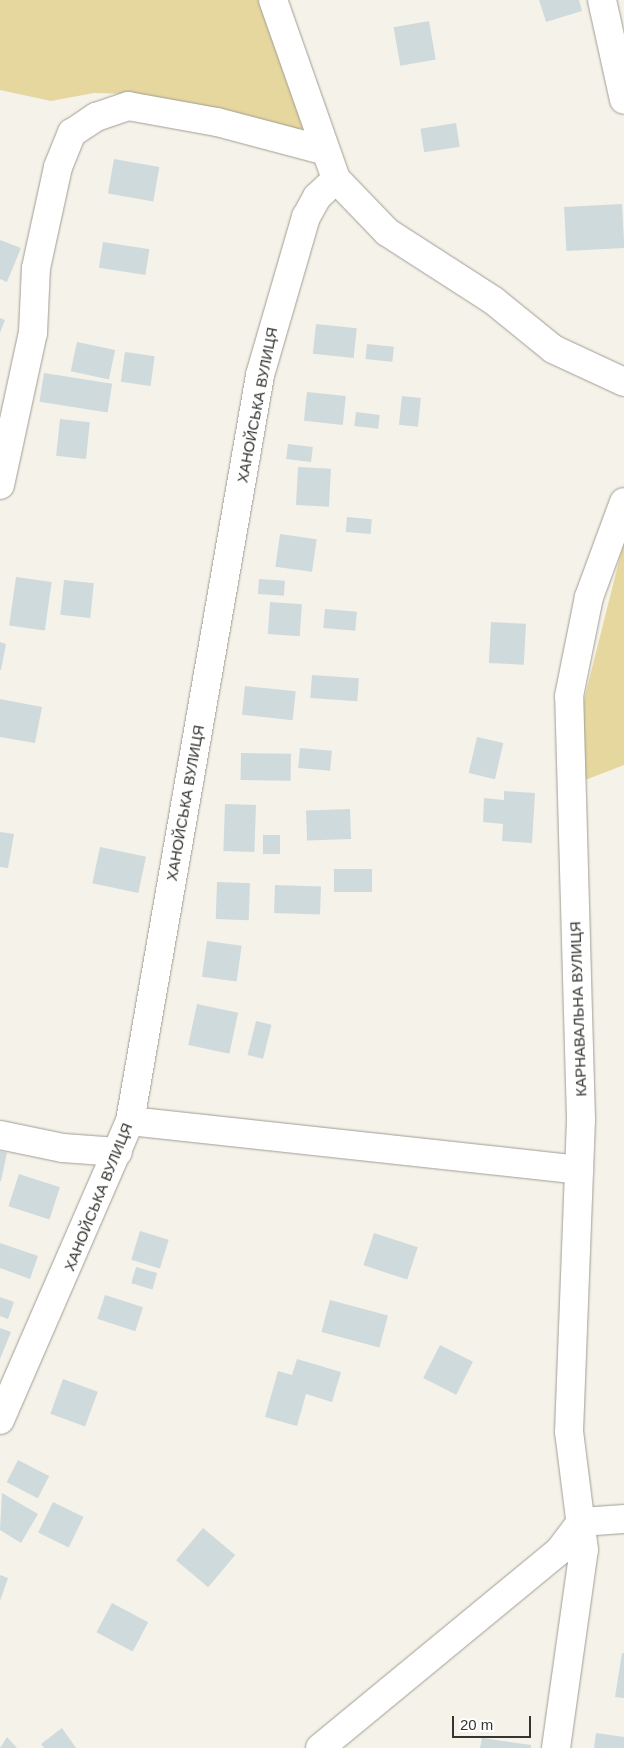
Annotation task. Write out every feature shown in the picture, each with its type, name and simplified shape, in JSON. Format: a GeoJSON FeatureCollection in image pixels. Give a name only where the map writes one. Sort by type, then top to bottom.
{"type":"FeatureCollection","features":[{"type":"Feature","properties":{"kind":"street"},"geometry":{"type":"LineString","coordinates":[[273,0],[323,150],[336,179],[387,232],[494,301],[553,349],[624,382]]}},
{"type":"Feature","properties":{"kind":"street"},"geometry":{"type":"LineString","coordinates":[[602,0],[624,100]]}},
{"type":"Feature","properties":{"kind":"street"},"geometry":{"type":"LineString","coordinates":[[0,485],[34,333],[36,268],[58,167],[72,133],[96,117],[128,106],[218,122],[323,150]]}},
{"type":"Feature","properties":{"kind":"street","name":"ХАНОЙСЬКА ВУЛИЦЯ"},"geometry":{"type":"LineString","coordinates":[[0,1420],[130,1121],[260,375],[306,217],[317,197],[336,179]]}},
{"type":"Feature","properties":{"kind":"street","name":"КАРНАВАЛЬНА ВУЛИЦЯ"},"geometry":{"type":"LineString","coordinates":[[556,1748],[582,1576],[581,1522],[569,1432],[579,1170],[570,696],[589,597],[624,502]]}},
{"type":"Feature","properties":{"kind":"street"},"geometry":{"type":"LineString","coordinates":[[130,1121],[579,1170]]}},
{"type":"Feature","properties":{"kind":"street"},"geometry":{"type":"LineString","coordinates":[[0,1134],[63,1148],[118,1152]]}},
{"type":"Feature","properties":{"kind":"street"},"geometry":{"type":"LineString","coordinates":[[320,1748],[560,1550],[581,1522],[624,1519]]}},
{"type":"Feature","properties":{"kind":"shaded area"},"geometry":{"type":"Polygon","coordinates":[[[0,0],[263,0],[307,128],[290,130],[131,94],[94,93],[51,101],[0,90],[0,0]]]}},
{"type":"Feature","properties":{"kind":"shaded area"},"geometry":{"type":"Polygon","coordinates":[[[624,541],[624,765],[580,782],[584,700],[624,541]]]}},
{"type":"Feature","properties":{"kind":"building"},"geometry":{"type":"Polygon","coordinates":[[[539,0],[579,0],[582,11],[546,22],[539,0]]]}},
{"type":"Feature","properties":{"kind":"building"},"geometry":{"type":"Polygon","coordinates":[[[429,21],[436,59],[400,66],[394,27],[429,21]]]}},
{"type":"Feature","properties":{"kind":"building"},"geometry":{"type":"Polygon","coordinates":[[[456,123],[460,147],[424,152],[420,129],[456,123]]]}},
{"type":"Feature","properties":{"kind":"building"},"geometry":{"type":"Polygon","coordinates":[[[114,159],[159,167],[153,201],[108,193],[114,159]]]}},
{"type":"Feature","properties":{"kind":"building"},"geometry":{"type":"Polygon","coordinates":[[[622,204],[624,248],[566,251],[564,207],[622,204]]]}},
{"type":"Feature","properties":{"kind":"building"},"geometry":{"type":"Polygon","coordinates":[[[0,240],[21,248],[7,282],[0,279],[0,240]]]}},
{"type":"Feature","properties":{"kind":"building"},"geometry":{"type":"Polygon","coordinates":[[[103,242],[149,249],[145,275],[99,268],[103,242]]]}},
{"type":"Feature","properties":{"kind":"building"},"geometry":{"type":"Polygon","coordinates":[[[0,318],[5,320],[0,333],[0,318]]]}},
{"type":"Feature","properties":{"kind":"building"},"geometry":{"type":"Polygon","coordinates":[[[316,324],[357,328],[354,358],[313,354],[316,324]]]}},
{"type":"Feature","properties":{"kind":"building"},"geometry":{"type":"Polygon","coordinates":[[[77,342],[115,350],[109,379],[71,371],[77,342]]]}},
{"type":"Feature","properties":{"kind":"building"},"geometry":{"type":"Polygon","coordinates":[[[367,344],[394,347],[392,362],[365,359],[367,344]]]}},
{"type":"Feature","properties":{"kind":"building"},"geometry":{"type":"Polygon","coordinates":[[[125,352],[155,356],[151,386],[121,382],[125,352]]]}},
{"type":"Feature","properties":{"kind":"building"},"geometry":{"type":"Polygon","coordinates":[[[44,373],[112,384],[108,412],[39,402],[44,373]]]}},
{"type":"Feature","properties":{"kind":"building"},"geometry":{"type":"Polygon","coordinates":[[[307,392],[346,396],[343,425],[304,421],[307,392]]]}},
{"type":"Feature","properties":{"kind":"building"},"geometry":{"type":"Polygon","coordinates":[[[402,396],[421,398],[418,427],[399,425],[402,396]]]}},
{"type":"Feature","properties":{"kind":"building"},"geometry":{"type":"Polygon","coordinates":[[[356,412],[380,415],[378,429],[354,426],[356,412]]]}},
{"type":"Feature","properties":{"kind":"building"},"geometry":{"type":"Polygon","coordinates":[[[60,419],[90,422],[86,459],[56,456],[60,419]]]}},
{"type":"Feature","properties":{"kind":"building"},"geometry":{"type":"Polygon","coordinates":[[[288,444],[313,447],[311,462],[286,459],[288,444]]]}},
{"type":"Feature","properties":{"kind":"building"},"geometry":{"type":"Polygon","coordinates":[[[298,467],[331,469],[329,507],[296,505],[298,467]]]}},
{"type":"Feature","properties":{"kind":"building"},"geometry":{"type":"Polygon","coordinates":[[[347,517],[372,519],[371,534],[346,532],[347,517]]]}},
{"type":"Feature","properties":{"kind":"building"},"geometry":{"type":"Polygon","coordinates":[[[280,534],[317,539],[312,572],[275,567],[280,534]]]}},
{"type":"Feature","properties":{"kind":"building"},"geometry":{"type":"Polygon","coordinates":[[[16,577],[52,582],[45,631],[9,626],[16,577]]]}},
{"type":"Feature","properties":{"kind":"building"},"geometry":{"type":"Polygon","coordinates":[[[259,579],[285,581],[284,596],[258,594],[259,579]]]}},
{"type":"Feature","properties":{"kind":"building"},"geometry":{"type":"Polygon","coordinates":[[[64,580],[94,583],[90,618],[60,615],[64,580]]]}},
{"type":"Feature","properties":{"kind":"building"},"geometry":{"type":"Polygon","coordinates":[[[270,602],[302,604],[300,636],[268,634],[270,602]]]}},
{"type":"Feature","properties":{"kind":"building"},"geometry":{"type":"Polygon","coordinates":[[[325,609],[357,612],[355,631],[323,628],[325,609]]]}},
{"type":"Feature","properties":{"kind":"building"},"geometry":{"type":"Polygon","coordinates":[[[491,622],[526,624],[524,665],[489,663],[491,622]]]}},
{"type":"Feature","properties":{"kind":"building"},"geometry":{"type":"Polygon","coordinates":[[[0,642],[6,644],[1,670],[0,670],[0,642]]]}},
{"type":"Feature","properties":{"kind":"building"},"geometry":{"type":"Polygon","coordinates":[[[312,675],[359,678],[357,701],[310,698],[312,675]]]}},
{"type":"Feature","properties":{"kind":"building"},"geometry":{"type":"Polygon","coordinates":[[[245,686],[296,691],[293,720],[242,715],[245,686]]]}},
{"type":"Feature","properties":{"kind":"building"},"geometry":{"type":"Polygon","coordinates":[[[0,699],[42,707],[35,743],[0,737],[0,699]]]}},
{"type":"Feature","properties":{"kind":"building"},"geometry":{"type":"Polygon","coordinates":[[[477,737],[503,743],[495,779],[469,773],[477,737]]]}},
{"type":"Feature","properties":{"kind":"building"},"geometry":{"type":"Polygon","coordinates":[[[300,748],[332,751],[330,771],[298,768],[300,748]]]}},
{"type":"Feature","properties":{"kind":"building"},"geometry":{"type":"Polygon","coordinates":[[[241,753],[291,754],[291,781],[241,780],[241,753]]]}},
{"type":"Feature","properties":{"kind":"building"},"geometry":{"type":"Polygon","coordinates":[[[504,791],[535,793],[532,843],[502,841],[503,824],[483,822],[484,798],[504,800],[504,791]]]}},
{"type":"Feature","properties":{"kind":"building"},"geometry":{"type":"Polygon","coordinates":[[[225,804],[256,805],[254,852],[223,851],[225,804]]]}},
{"type":"Feature","properties":{"kind":"building"},"geometry":{"type":"Polygon","coordinates":[[[350,809],[351,839],[307,841],[306,811],[350,809]]]}},
{"type":"Feature","properties":{"kind":"building"},"geometry":{"type":"Polygon","coordinates":[[[0,832],[14,834],[8,868],[0,867],[0,832]]]}},
{"type":"Feature","properties":{"kind":"building"},"geometry":{"type":"Polygon","coordinates":[[[263,835],[280,835],[280,854],[263,854],[263,835]]]}},
{"type":"Feature","properties":{"kind":"building"},"geometry":{"type":"Polygon","coordinates":[[[100,847],[146,857],[138,893],[92,883],[100,847]]]}},
{"type":"Feature","properties":{"kind":"building"},"geometry":{"type":"Polygon","coordinates":[[[334,869],[372,869],[372,892],[334,892],[334,869]]]}},
{"type":"Feature","properties":{"kind":"building"},"geometry":{"type":"Polygon","coordinates":[[[217,882],[250,883],[249,920],[216,919],[217,882]]]}},
{"type":"Feature","properties":{"kind":"building"},"geometry":{"type":"Polygon","coordinates":[[[275,885],[321,887],[320,915],[274,913],[275,885]]]}},
{"type":"Feature","properties":{"kind":"building"},"geometry":{"type":"Polygon","coordinates":[[[207,941],[242,946],[237,982],[202,977],[207,941]]]}},
{"type":"Feature","properties":{"kind":"building"},"geometry":{"type":"Polygon","coordinates":[[[197,1004],[238,1013],[229,1054],[188,1045],[197,1004]]]}},
{"type":"Feature","properties":{"kind":"building"},"geometry":{"type":"Polygon","coordinates":[[[256,1021],[272,1025],[263,1059],[248,1055],[256,1021]]]}},
{"type":"Feature","properties":{"kind":"building"},"geometry":{"type":"Polygon","coordinates":[[[0,1151],[7,1153],[1,1181],[0,1181],[0,1151]]]}},
{"type":"Feature","properties":{"kind":"building"},"geometry":{"type":"Polygon","coordinates":[[[19,1174],[60,1187],[49,1220],[8,1206],[19,1174]]]}},
{"type":"Feature","properties":{"kind":"building"},"geometry":{"type":"Polygon","coordinates":[[[140,1231],[169,1240],[160,1268],[131,1260],[140,1231]]]}},
{"type":"Feature","properties":{"kind":"building"},"geometry":{"type":"Polygon","coordinates":[[[374,1233],[418,1247],[407,1280],[363,1265],[374,1233]]]}},
{"type":"Feature","properties":{"kind":"building"},"geometry":{"type":"Polygon","coordinates":[[[0,1243],[38,1256],[30,1279],[0,1268],[0,1243]]]}},
{"type":"Feature","properties":{"kind":"building"},"geometry":{"type":"Polygon","coordinates":[[[136,1267],[157,1273],[152,1289],[131,1283],[136,1267]]]}},
{"type":"Feature","properties":{"kind":"building"},"geometry":{"type":"Polygon","coordinates":[[[105,1295],[143,1307],[135,1331],[97,1319],[105,1295]]]}},
{"type":"Feature","properties":{"kind":"building"},"geometry":{"type":"Polygon","coordinates":[[[0,1297],[14,1302],[8,1319],[0,1316],[0,1297]]]}},
{"type":"Feature","properties":{"kind":"building"},"geometry":{"type":"Polygon","coordinates":[[[330,1300],[388,1316],[379,1347],[321,1332],[330,1300]]]}},
{"type":"Feature","properties":{"kind":"building"},"geometry":{"type":"Polygon","coordinates":[[[0,1328],[11,1332],[0,1359],[0,1328]]]}},
{"type":"Feature","properties":{"kind":"building"},"geometry":{"type":"Polygon","coordinates":[[[440,1345],[473,1362],[456,1395],[423,1378],[440,1345]]]}},
{"type":"Feature","properties":{"kind":"building"},"geometry":{"type":"Polygon","coordinates":[[[297,1359],[341,1372],[332,1402],[306,1394],[297,1426],[265,1417],[278,1371],[292,1375],[297,1359]]]}},
{"type":"Feature","properties":{"kind":"building"},"geometry":{"type":"Polygon","coordinates":[[[63,1379],[98,1392],[85,1426],[50,1414],[63,1379]]]}},
{"type":"Feature","properties":{"kind":"building"},"geometry":{"type":"Polygon","coordinates":[[[18,1460],[49,1476],[38,1498],[7,1482],[18,1460]]]}},
{"type":"Feature","properties":{"kind":"building"},"geometry":{"type":"Polygon","coordinates":[[[2,1493],[38,1514],[21,1543],[0,1530],[2,1493]]]}},
{"type":"Feature","properties":{"kind":"building"},"geometry":{"type":"Polygon","coordinates":[[[53,1502],[84,1517],[69,1547],[38,1533],[53,1502]]]}},
{"type":"Feature","properties":{"kind":"building"},"geometry":{"type":"Polygon","coordinates":[[[203,1528],[235,1555],[208,1587],[176,1560],[203,1528]]]}},
{"type":"Feature","properties":{"kind":"building"},"geometry":{"type":"Polygon","coordinates":[[[0,1575],[8,1578],[0,1601],[0,1575]]]}},
{"type":"Feature","properties":{"kind":"building"},"geometry":{"type":"Polygon","coordinates":[[[112,1603],[148,1622],[133,1651],[97,1632],[112,1603]]]}},
{"type":"Feature","properties":{"kind":"building"},"geometry":{"type":"Polygon","coordinates":[[[622,1653],[624,1653],[624,1698],[615,1697],[622,1653]]]}},
{"type":"Feature","properties":{"kind":"building"},"geometry":{"type":"Polygon","coordinates":[[[62,1728],[76,1748],[44,1748],[41,1744],[62,1728]]]}},
{"type":"Feature","properties":{"kind":"building"},"geometry":{"type":"Polygon","coordinates":[[[596,1733],[624,1737],[624,1748],[594,1748],[596,1733]]]}},
{"type":"Feature","properties":{"kind":"building"},"geometry":{"type":"Polygon","coordinates":[[[7,1737],[17,1748],[0,1748],[7,1737]]]}},
{"type":"Feature","properties":{"kind":"building"},"geometry":{"type":"Polygon","coordinates":[[[482,1738],[531,1745],[531,1748],[480,1748],[482,1738]]]}}]}
